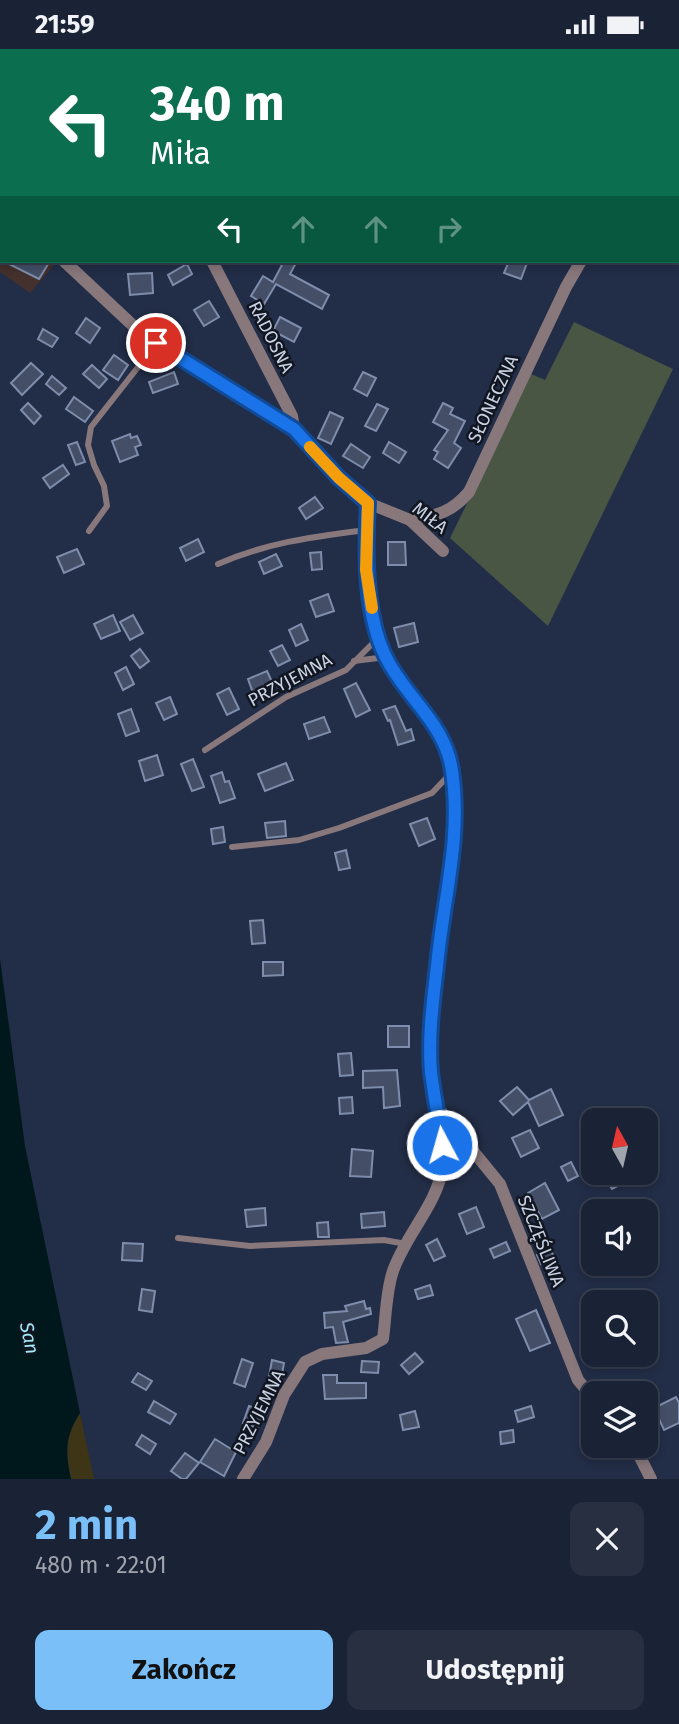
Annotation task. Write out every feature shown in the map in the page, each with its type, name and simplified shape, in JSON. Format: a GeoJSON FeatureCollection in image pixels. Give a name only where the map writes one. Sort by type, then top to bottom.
{"type":"FeatureCollection","features":[{"type":"Feature","properties":{"kind":"street","name":"MIŁA"},"geometry":{"type":"LineString","coordinates":[[66,263],[142,334],[294,429],[339,478],[368,503],[410,520],[443,551]]}},
{"type":"Feature","properties":{"kind":"street","name":"RADOSNA"},"geometry":{"type":"LineString","coordinates":[[213,263],[292,415],[294,429]]}},
{"type":"Feature","properties":{"kind":"street","name":"SŁONECZNA"},"geometry":{"type":"LineString","coordinates":[[410,520],[433,516],[456,507],[468,492],[580,263]]}},
{"type":"Feature","properties":{"kind":"street","name":"PRZYJEMNA"},"geometry":{"type":"LineString","coordinates":[[243,1479],[266,1442],[284,1395],[305,1362],[322,1354],[366,1348],[383,1339],[393,1272],[437,1187],[444,1164],[430,1049],[437,964],[456,834],[452,771],[446,744],[386,657],[377,639],[366,570],[368,503]]}},
{"type":"Feature","properties":{"kind":"street","name":"SZCZĘŚLIWA"},"geometry":{"type":"LineString","coordinates":[[438,1108],[500,1184],[581,1384]]}},
{"type":"Feature","properties":{"kind":"street"},"geometry":{"type":"LineString","coordinates":[[640,1458],[651,1479]]}},
{"type":"Feature","properties":{"kind":"lane"},"geometry":{"type":"LineString","coordinates":[[89,531],[107,506],[104,486],[88,446],[91,427],[156,343]]}},
{"type":"Feature","properties":{"kind":"lane"},"geometry":{"type":"LineString","coordinates":[[218,564],[250,550],[292,540],[366,530]]}},
{"type":"Feature","properties":{"kind":"lane","name":"PRZYJEMNA"},"geometry":{"type":"LineString","coordinates":[[205,750],[286,697],[346,670],[377,639]]}},
{"type":"Feature","properties":{"kind":"lane","name":"PRZYJEMNA"},"geometry":{"type":"LineString","coordinates":[[354,661],[386,657]]}},
{"type":"Feature","properties":{"kind":"lane"},"geometry":{"type":"LineString","coordinates":[[232,847],[299,840],[339,828],[432,793],[452,771]]}},
{"type":"Feature","properties":{"kind":"lane"},"geometry":{"type":"LineString","coordinates":[[178,1238],[250,1247],[384,1240],[406,1244]]}},
{"type":"Feature","properties":{"kind":"shaded area"},"geometry":{"type":"Polygon","coordinates":[[[0,263],[55,264],[30,293],[0,272],[0,263]]]}},
{"type":"Feature","properties":{"kind":"shaded area"},"geometry":{"type":"Polygon","coordinates":[[[574,322],[673,369],[548,626],[450,538],[531,374],[545,380],[574,322]]]}},
{"type":"Feature","properties":{"kind":"sand"},"geometry":{"type":"Polygon","coordinates":[[[80,1413],[94,1479],[71,1479],[68,1461],[69,1437],[80,1413]]]}},
{"type":"Feature","properties":{"kind":"water","name":"San"},"geometry":{"type":"Polygon","coordinates":[[[0,959],[25,1146],[80,1413],[71,1429],[68,1444],[71,1479],[0,1479],[0,959]]]}},
{"type":"Feature","properties":{"kind":"building"},"geometry":{"type":"Polygon","coordinates":[[[7,263],[49,263],[39,279],[7,263]]]}},
{"type":"Feature","properties":{"kind":"building"},"geometry":{"type":"Polygon","coordinates":[[[283,263],[296,263],[290,274],[329,295],[322,309],[276,284],[264,304],[251,296],[263,276],[273,282],[283,263]]]}},
{"type":"Feature","properties":{"kind":"building"},"geometry":{"type":"Polygon","coordinates":[[[508,263],[527,263],[521,279],[504,273],[508,263]]]}},
{"type":"Feature","properties":{"kind":"building"},"geometry":{"type":"Polygon","coordinates":[[[187,264],[192,274],[173,285],[168,275],[187,264]]]}},
{"type":"Feature","properties":{"kind":"building"},"geometry":{"type":"Polygon","coordinates":[[[152,273],[153,293],[130,295],[128,274],[152,273]]]}},
{"type":"Feature","properties":{"kind":"building"},"geometry":{"type":"Polygon","coordinates":[[[209,301],[219,317],[204,326],[194,310],[209,301]]]}},
{"type":"Feature","properties":{"kind":"building"},"geometry":{"type":"Polygon","coordinates":[[[280,317],[301,328],[294,342],[273,331],[280,317]]]}},
{"type":"Feature","properties":{"kind":"building"},"geometry":{"type":"Polygon","coordinates":[[[86,318],[100,328],[90,343],[76,333],[86,318]]]}},
{"type":"Feature","properties":{"kind":"building"},"geometry":{"type":"Polygon","coordinates":[[[43,329],[58,338],[52,347],[38,339],[43,329]]]}},
{"type":"Feature","properties":{"kind":"building"},"geometry":{"type":"Polygon","coordinates":[[[114,355],[128,365],[118,380],[103,370],[114,355]]]}},
{"type":"Feature","properties":{"kind":"building"},"geometry":{"type":"Polygon","coordinates":[[[31,363],[43,374],[22,395],[11,383],[31,363]]]}},
{"type":"Feature","properties":{"kind":"building"},"geometry":{"type":"Polygon","coordinates":[[[92,365],[107,379],[99,388],[83,374],[92,365]]]}},
{"type":"Feature","properties":{"kind":"building"},"geometry":{"type":"Polygon","coordinates":[[[174,372],[178,384],[153,393],[149,382],[174,372]]]}},
{"type":"Feature","properties":{"kind":"building"},"geometry":{"type":"Polygon","coordinates":[[[363,372],[376,378],[367,396],[354,389],[363,372]]]}},
{"type":"Feature","properties":{"kind":"building"},"geometry":{"type":"Polygon","coordinates":[[[52,376],[66,388],[59,395],[46,384],[52,376]]]}},
{"type":"Feature","properties":{"kind":"building"},"geometry":{"type":"Polygon","coordinates":[[[74,397],[93,411],[85,422],[66,409],[74,397]]]}},
{"type":"Feature","properties":{"kind":"building"},"geometry":{"type":"Polygon","coordinates":[[[28,403],[41,416],[34,424],[21,410],[28,403]]]}},
{"type":"Feature","properties":{"kind":"building"},"geometry":{"type":"Polygon","coordinates":[[[443,403],[453,408],[450,414],[465,421],[454,443],[461,448],[448,468],[434,459],[438,452],[434,450],[448,430],[433,422],[443,403]]]}},
{"type":"Feature","properties":{"kind":"building"},"geometry":{"type":"Polygon","coordinates":[[[377,404],[388,409],[376,431],[365,426],[377,404]]]}},
{"type":"Feature","properties":{"kind":"building"},"geometry":{"type":"Polygon","coordinates":[[[330,412],[343,418],[331,444],[318,438],[330,412]]]}},
{"type":"Feature","properties":{"kind":"building"},"geometry":{"type":"Polygon","coordinates":[[[130,434],[131,438],[137,436],[141,445],[135,447],[138,455],[120,462],[112,441],[130,434]]]}},
{"type":"Feature","properties":{"kind":"building"},"geometry":{"type":"Polygon","coordinates":[[[77,442],[85,462],[76,465],[68,445],[77,442]]]}},
{"type":"Feature","properties":{"kind":"building"},"geometry":{"type":"Polygon","coordinates":[[[389,442],[406,452],[399,463],[383,453],[389,442]]]}},
{"type":"Feature","properties":{"kind":"building"},"geometry":{"type":"Polygon","coordinates":[[[351,444],[370,457],[363,468],[343,456],[351,444]]]}},
{"type":"Feature","properties":{"kind":"building"},"geometry":{"type":"Polygon","coordinates":[[[63,465],[69,474],[50,488],[43,478],[63,465]]]}},
{"type":"Feature","properties":{"kind":"building"},"geometry":{"type":"Polygon","coordinates":[[[315,497],[323,508],[306,519],[299,508],[315,497]]]}},
{"type":"Feature","properties":{"kind":"building"},"geometry":{"type":"Polygon","coordinates":[[[198,539],[204,552],[186,561],[180,548],[198,539]]]}},
{"type":"Feature","properties":{"kind":"building"},"geometry":{"type":"Polygon","coordinates":[[[388,542],[405,542],[406,565],[388,565],[388,542]]]}},
{"type":"Feature","properties":{"kind":"building"},"geometry":{"type":"Polygon","coordinates":[[[77,549],[84,564],[64,573],[57,557],[77,549]]]}},
{"type":"Feature","properties":{"kind":"building"},"geometry":{"type":"Polygon","coordinates":[[[321,552],[322,569],[312,570],[310,553],[321,552]]]}},
{"type":"Feature","properties":{"kind":"building"},"geometry":{"type":"Polygon","coordinates":[[[276,554],[282,566],[264,574],[259,562],[276,554]]]}},
{"type":"Feature","properties":{"kind":"building"},"geometry":{"type":"Polygon","coordinates":[[[328,594],[334,611],[316,617],[310,601],[328,594]]]}},
{"type":"Feature","properties":{"kind":"building"},"geometry":{"type":"Polygon","coordinates":[[[113,615],[120,631],[101,639],[94,624],[113,615]]]}},
{"type":"Feature","properties":{"kind":"building"},"geometry":{"type":"Polygon","coordinates":[[[133,615],[143,633],[130,640],[120,622],[133,615]]]}},
{"type":"Feature","properties":{"kind":"building"},"geometry":{"type":"Polygon","coordinates":[[[414,623],[418,642],[399,647],[394,628],[414,623]]]}},
{"type":"Feature","properties":{"kind":"building"},"geometry":{"type":"Polygon","coordinates":[[[301,624],[308,640],[296,646],[289,630],[301,624]]]}},
{"type":"Feature","properties":{"kind":"building"},"geometry":{"type":"Polygon","coordinates":[[[282,645],[290,660],[278,666],[270,651],[282,645]]]}},
{"type":"Feature","properties":{"kind":"building"},"geometry":{"type":"Polygon","coordinates":[[[140,649],[149,661],[140,668],[131,656],[140,649]]]}},
{"type":"Feature","properties":{"kind":"building"},"geometry":{"type":"Polygon","coordinates":[[[126,667],[134,684],[123,690],[115,673],[126,667]]]}},
{"type":"Feature","properties":{"kind":"building"},"geometry":{"type":"Polygon","coordinates":[[[267,671],[273,684],[253,693],[248,679],[267,671]]]}},
{"type":"Feature","properties":{"kind":"building"},"geometry":{"type":"Polygon","coordinates":[[[356,683],[370,710],[356,717],[344,689],[356,683]]]}},
{"type":"Feature","properties":{"kind":"building"},"geometry":{"type":"Polygon","coordinates":[[[229,688],[239,709],[227,715],[217,694],[229,688]]]}},
{"type":"Feature","properties":{"kind":"building"},"geometry":{"type":"Polygon","coordinates":[[[170,697],[177,714],[164,720],[156,703],[170,697]]]}},
{"type":"Feature","properties":{"kind":"building"},"geometry":{"type":"Polygon","coordinates":[[[395,706],[406,731],[411,729],[414,740],[398,745],[390,720],[388,721],[383,710],[395,706]]]}},
{"type":"Feature","properties":{"kind":"building"},"geometry":{"type":"Polygon","coordinates":[[[131,709],[139,731],[126,736],[118,714],[131,709]]]}},
{"type":"Feature","properties":{"kind":"building"},"geometry":{"type":"Polygon","coordinates":[[[324,717],[330,732],[309,739],[304,724],[324,717]]]}},
{"type":"Feature","properties":{"kind":"building"},"geometry":{"type":"Polygon","coordinates":[[[157,755],[163,775],[145,781],[139,761],[157,755]]]}},
{"type":"Feature","properties":{"kind":"building"},"geometry":{"type":"Polygon","coordinates":[[[193,759],[204,787],[192,791],[181,764],[193,759]]]}},
{"type":"Feature","properties":{"kind":"building"},"geometry":{"type":"Polygon","coordinates":[[[286,763],[293,780],[265,791],[258,774],[286,763]]]}},
{"type":"Feature","properties":{"kind":"building"},"geometry":{"type":"Polygon","coordinates":[[[222,772],[225,782],[229,781],[235,798],[220,803],[211,776],[222,772]]]}},
{"type":"Feature","properties":{"kind":"building"},"geometry":{"type":"Polygon","coordinates":[[[427,818],[435,839],[419,846],[410,824],[427,818]]]}},
{"type":"Feature","properties":{"kind":"building"},"geometry":{"type":"Polygon","coordinates":[[[285,821],[286,836],[267,838],[265,823],[285,821]]]}},
{"type":"Feature","properties":{"kind":"building"},"geometry":{"type":"Polygon","coordinates":[[[223,827],[225,842],[213,844],[211,829],[223,827]]]}},
{"type":"Feature","properties":{"kind":"building"},"geometry":{"type":"Polygon","coordinates":[[[346,850],[350,868],[339,870],[335,853],[346,850]]]}},
{"type":"Feature","properties":{"kind":"building"},"geometry":{"type":"Polygon","coordinates":[[[263,920],[265,943],[252,944],[250,921],[263,920]]]}},
{"type":"Feature","properties":{"kind":"building"},"geometry":{"type":"Polygon","coordinates":[[[263,962],[283,962],[283,975],[263,976],[263,962]]]}},
{"type":"Feature","properties":{"kind":"building"},"geometry":{"type":"Polygon","coordinates":[[[388,1026],[409,1026],[409,1047],[388,1047],[388,1026]]]}},
{"type":"Feature","properties":{"kind":"building"},"geometry":{"type":"Polygon","coordinates":[[[351,1053],[353,1075],[340,1076],[338,1054],[351,1053]]]}},
{"type":"Feature","properties":{"kind":"building"},"geometry":{"type":"Polygon","coordinates":[[[397,1070],[400,1106],[384,1108],[383,1087],[363,1088],[363,1071],[397,1070]]]}},
{"type":"Feature","properties":{"kind":"building"},"geometry":{"type":"Polygon","coordinates":[[[517,1087],[529,1100],[551,1089],[563,1115],[539,1126],[528,1102],[513,1115],[500,1101],[517,1087]]]}},
{"type":"Feature","properties":{"kind":"building"},"geometry":{"type":"Polygon","coordinates":[[[352,1097],[353,1113],[340,1114],[339,1098],[352,1097]]]}},
{"type":"Feature","properties":{"kind":"building"},"geometry":{"type":"Polygon","coordinates":[[[530,1130],[539,1148],[521,1157],[512,1138],[530,1130]]]}},
{"type":"Feature","properties":{"kind":"building"},"geometry":{"type":"Polygon","coordinates":[[[352,1149],[373,1151],[371,1177],[350,1176],[352,1149]]]}},
{"type":"Feature","properties":{"kind":"building"},"geometry":{"type":"Polygon","coordinates":[[[571,1162],[578,1176],[568,1181],[561,1167],[571,1162]]]}},
{"type":"Feature","properties":{"kind":"building"},"geometry":{"type":"Polygon","coordinates":[[[545,1183],[559,1210],[542,1219],[528,1193],[545,1183]]]}},
{"type":"Feature","properties":{"kind":"building"},"geometry":{"type":"Polygon","coordinates":[[[476,1207],[484,1227],[467,1234],[459,1214],[476,1207]]]}},
{"type":"Feature","properties":{"kind":"building"},"geometry":{"type":"Polygon","coordinates":[[[265,1208],[266,1225],[247,1227],[245,1210],[265,1208]]]}},
{"type":"Feature","properties":{"kind":"building"},"geometry":{"type":"Polygon","coordinates":[[[384,1212],[385,1226],[362,1228],[361,1214],[384,1212]]]}},
{"type":"Feature","properties":{"kind":"building"},"geometry":{"type":"Polygon","coordinates":[[[328,1222],[329,1237],[318,1237],[317,1223],[328,1222]]]}},
{"type":"Feature","properties":{"kind":"building"},"geometry":{"type":"Polygon","coordinates":[[[437,1239],[445,1256],[434,1261],[426,1245],[437,1239]]]}},
{"type":"Feature","properties":{"kind":"building"},"geometry":{"type":"Polygon","coordinates":[[[506,1242],[510,1251],[494,1258],[490,1249],[506,1242]]]}},
{"type":"Feature","properties":{"kind":"building"},"geometry":{"type":"Polygon","coordinates":[[[123,1243],[143,1244],[142,1261],[122,1260],[123,1243]]]}},
{"type":"Feature","properties":{"kind":"building"},"geometry":{"type":"Polygon","coordinates":[[[550,1248],[554,1257],[541,1264],[537,1255],[550,1248]]]}},
{"type":"Feature","properties":{"kind":"building"},"geometry":{"type":"Polygon","coordinates":[[[430,1285],[433,1295],[418,1299],[415,1290],[430,1285]]]}},
{"type":"Feature","properties":{"kind":"building"},"geometry":{"type":"Polygon","coordinates":[[[142,1289],[155,1291],[152,1312],[139,1310],[142,1289]]]}},
{"type":"Feature","properties":{"kind":"building"},"geometry":{"type":"Polygon","coordinates":[[[364,1301],[371,1314],[343,1322],[348,1342],[336,1343],[333,1327],[325,1328],[324,1313],[347,1311],[345,1306],[364,1301]]]}},
{"type":"Feature","properties":{"kind":"building"},"geometry":{"type":"Polygon","coordinates":[[[536,1310],[550,1343],[530,1351],[516,1319],[536,1310]]]}},
{"type":"Feature","properties":{"kind":"building"},"geometry":{"type":"Polygon","coordinates":[[[415,1353],[423,1362],[409,1374],[401,1365],[415,1353]]]}},
{"type":"Feature","properties":{"kind":"building"},"geometry":{"type":"Polygon","coordinates":[[[242,1359],[253,1363],[245,1387],[234,1383],[242,1359]]]}},
{"type":"Feature","properties":{"kind":"building"},"geometry":{"type":"Polygon","coordinates":[[[272,1360],[284,1363],[280,1385],[268,1383],[272,1360]]]}},
{"type":"Feature","properties":{"kind":"building"},"geometry":{"type":"Polygon","coordinates":[[[362,1361],[379,1362],[378,1373],[361,1372],[362,1361]]]}},
{"type":"Feature","properties":{"kind":"building"},"geometry":{"type":"Polygon","coordinates":[[[138,1373],[152,1381],[146,1390],[132,1382],[138,1373]]]}},
{"type":"Feature","properties":{"kind":"building"},"geometry":{"type":"Polygon","coordinates":[[[323,1375],[337,1375],[337,1383],[366,1383],[366,1398],[325,1399],[323,1375]]]}},
{"type":"Feature","properties":{"kind":"building"},"geometry":{"type":"Polygon","coordinates":[[[676,1397],[679,1403],[679,1423],[664,1430],[658,1417],[658,1406],[676,1397]]]}},
{"type":"Feature","properties":{"kind":"building"},"geometry":{"type":"Polygon","coordinates":[[[154,1401],[176,1414],[170,1424],[148,1412],[154,1401]]]}},
{"type":"Feature","properties":{"kind":"building"},"geometry":{"type":"Polygon","coordinates":[[[249,1406],[264,1411],[258,1428],[243,1423],[249,1406]]]}},
{"type":"Feature","properties":{"kind":"building"},"geometry":{"type":"Polygon","coordinates":[[[531,1406],[534,1417],[518,1422],[515,1411],[531,1406]]]}},
{"type":"Feature","properties":{"kind":"building"},"geometry":{"type":"Polygon","coordinates":[[[415,1411],[419,1427],[403,1430],[400,1415],[415,1411]]]}},
{"type":"Feature","properties":{"kind":"building"},"geometry":{"type":"Polygon","coordinates":[[[513,1430],[514,1442],[501,1444],[500,1432],[513,1430]]]}},
{"type":"Feature","properties":{"kind":"building"},"geometry":{"type":"Polygon","coordinates":[[[142,1435],[156,1444],[150,1454],[136,1445],[142,1435]]]}},
{"type":"Feature","properties":{"kind":"building"},"geometry":{"type":"Polygon","coordinates":[[[215,1439],[236,1452],[224,1476],[200,1462],[215,1439]]]}},
{"type":"Feature","properties":{"kind":"building"},"geometry":{"type":"Polygon","coordinates":[[[185,1453],[199,1463],[186,1479],[182,1479],[171,1471],[185,1453]]]}},
{"type":"Feature","properties":{"kind":"slow traffic"},"geometry":{"type":"LineString","coordinates":[[310,447],[339,478],[368,503],[366,570],[372,608]]}},
{"type":"Feature","properties":{"kind":"route"},"geometry":{"type":"LineString","coordinates":[[156,343],[294,429],[339,478],[368,503],[366,570],[377,639],[389,664],[428,715],[446,744],[452,771],[456,834],[437,964],[430,1049],[442,1145]]}}]}
